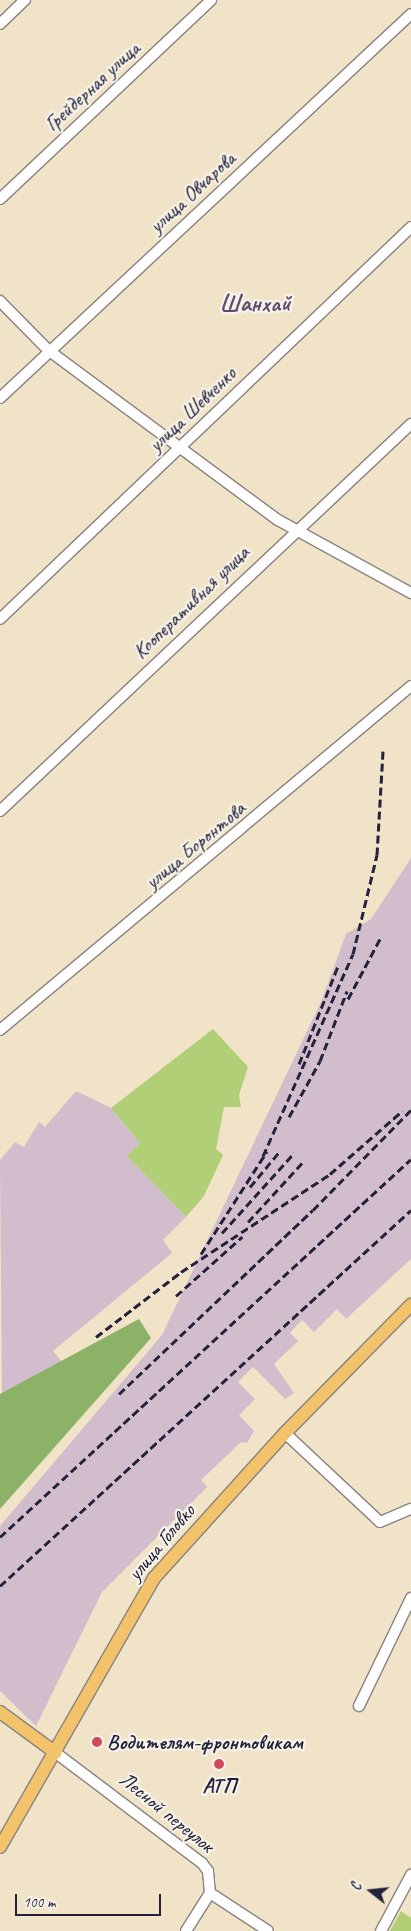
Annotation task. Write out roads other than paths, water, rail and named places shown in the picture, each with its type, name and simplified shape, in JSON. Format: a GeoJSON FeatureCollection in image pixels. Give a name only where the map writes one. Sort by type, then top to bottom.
{"type":"FeatureCollection","features":[{"type":"Feature","properties":{"kind":"main road","name":"улица Головко"},"geometry":{"type":"LineString","coordinates":[[0,1847],[154,1578],[286,1432],[411,1305]]}},
{"type":"Feature","properties":{"kind":"main road","name":"Лесной переулок"},"geometry":{"type":"LineString","coordinates":[[0,1712],[56,1752]]}},
{"type":"Feature","properties":{"kind":"street"},"geometry":{"type":"LineString","coordinates":[[0,24],[25,0]]}},
{"type":"Feature","properties":{"kind":"street","name":"Грейдерная улица"},"geometry":{"type":"LineString","coordinates":[[0,199],[211,0]]}},
{"type":"Feature","properties":{"kind":"street","name":"улица Овчарова"},"geometry":{"type":"LineString","coordinates":[[0,398],[48,350],[411,14]]}},
{"type":"Feature","properties":{"kind":"street","name":"улица Шевченко"},"geometry":{"type":"LineString","coordinates":[[0,620],[411,227]]}},
{"type":"Feature","properties":{"kind":"street"},"geometry":{"type":"LineString","coordinates":[[0,301],[48,350],[179,447],[295,529],[411,593]]}},
{"type":"Feature","properties":{"kind":"street","name":"Кооперативная улица"},"geometry":{"type":"LineString","coordinates":[[0,811],[295,529],[411,424]]}},
{"type":"Feature","properties":{"kind":"street","name":"улица Боронтова"},"geometry":{"type":"LineString","coordinates":[[0,1030],[411,686]]}},
{"type":"Feature","properties":{"kind":"street"},"geometry":{"type":"LineString","coordinates":[[286,1432],[380,1522],[411,1509]]}},
{"type":"Feature","properties":{"kind":"street"},"geometry":{"type":"LineString","coordinates":[[359,1706],[411,1598]]}},
{"type":"Feature","properties":{"kind":"street","name":"Лесной переулок"},"geometry":{"type":"LineString","coordinates":[[56,1752],[202,1862],[208,1871],[210,1893]]}},
{"type":"Feature","properties":{"kind":"street"},"geometry":{"type":"LineString","coordinates":[[381,1931],[411,1875]]}},
{"type":"Feature","properties":{"kind":"street"},"geometry":{"type":"LineString","coordinates":[[186,1931],[210,1893],[272,1930]]}},
{"type":"Feature","properties":{"kind":"railway"},"geometry":{"type":"LineString","coordinates":[[263,1156],[353,954],[377,855],[383,751]]}},
{"type":"Feature","properties":{"kind":"railway"},"geometry":{"type":"LineString","coordinates":[[348,999],[381,937]]}},
{"type":"Feature","properties":{"kind":"railway"},"geometry":{"type":"LineString","coordinates":[[299,1064],[338,966]]}},
{"type":"Feature","properties":{"kind":"railway"},"geometry":{"type":"LineString","coordinates":[[289,1117],[320,1061],[347,991]]}},
{"type":"Feature","properties":{"kind":"railway"},"geometry":{"type":"LineString","coordinates":[[119,1394],[313,1210],[411,1110]]}},
{"type":"Feature","properties":{"kind":"railway"},"geometry":{"type":"LineString","coordinates":[[96,1337],[181,1272],[330,1174],[402,1111]]}},
{"type":"Feature","properties":{"kind":"railway"},"geometry":{"type":"LineString","coordinates":[[201,1254],[267,1151]]}},
{"type":"Feature","properties":{"kind":"railway"},"geometry":{"type":"LineString","coordinates":[[250,1187],[280,1151]]}},
{"type":"Feature","properties":{"kind":"railway"},"geometry":{"type":"LineString","coordinates":[[222,1233],[294,1153]]}},
{"type":"Feature","properties":{"kind":"railway"},"geometry":{"type":"LineString","coordinates":[[0,1537],[411,1159]]}},
{"type":"Feature","properties":{"kind":"railway"},"geometry":{"type":"LineString","coordinates":[[248,1222],[303,1162]]}},
{"type":"Feature","properties":{"kind":"railway"},"geometry":{"type":"LineString","coordinates":[[0,1586],[411,1210]]}},
{"type":"Feature","properties":{"kind":"railway"},"geometry":{"type":"LineString","coordinates":[[176,1296],[242,1237]]}},
{"type":"Feature","properties":{"kind":"place","name":"Водителям-фронтовикам"},"geometry":{"type":"Point","coordinates":[97,1742]}},
{"type":"Feature","properties":{"kind":"place","name":"АТП"},"geometry":{"type":"Point","coordinates":[219,1764]}},
{"type":"Feature","properties":{"kind":"district","name":"Шанхай"},"geometry":{"type":"Point","coordinates":[255,304]}}]}
